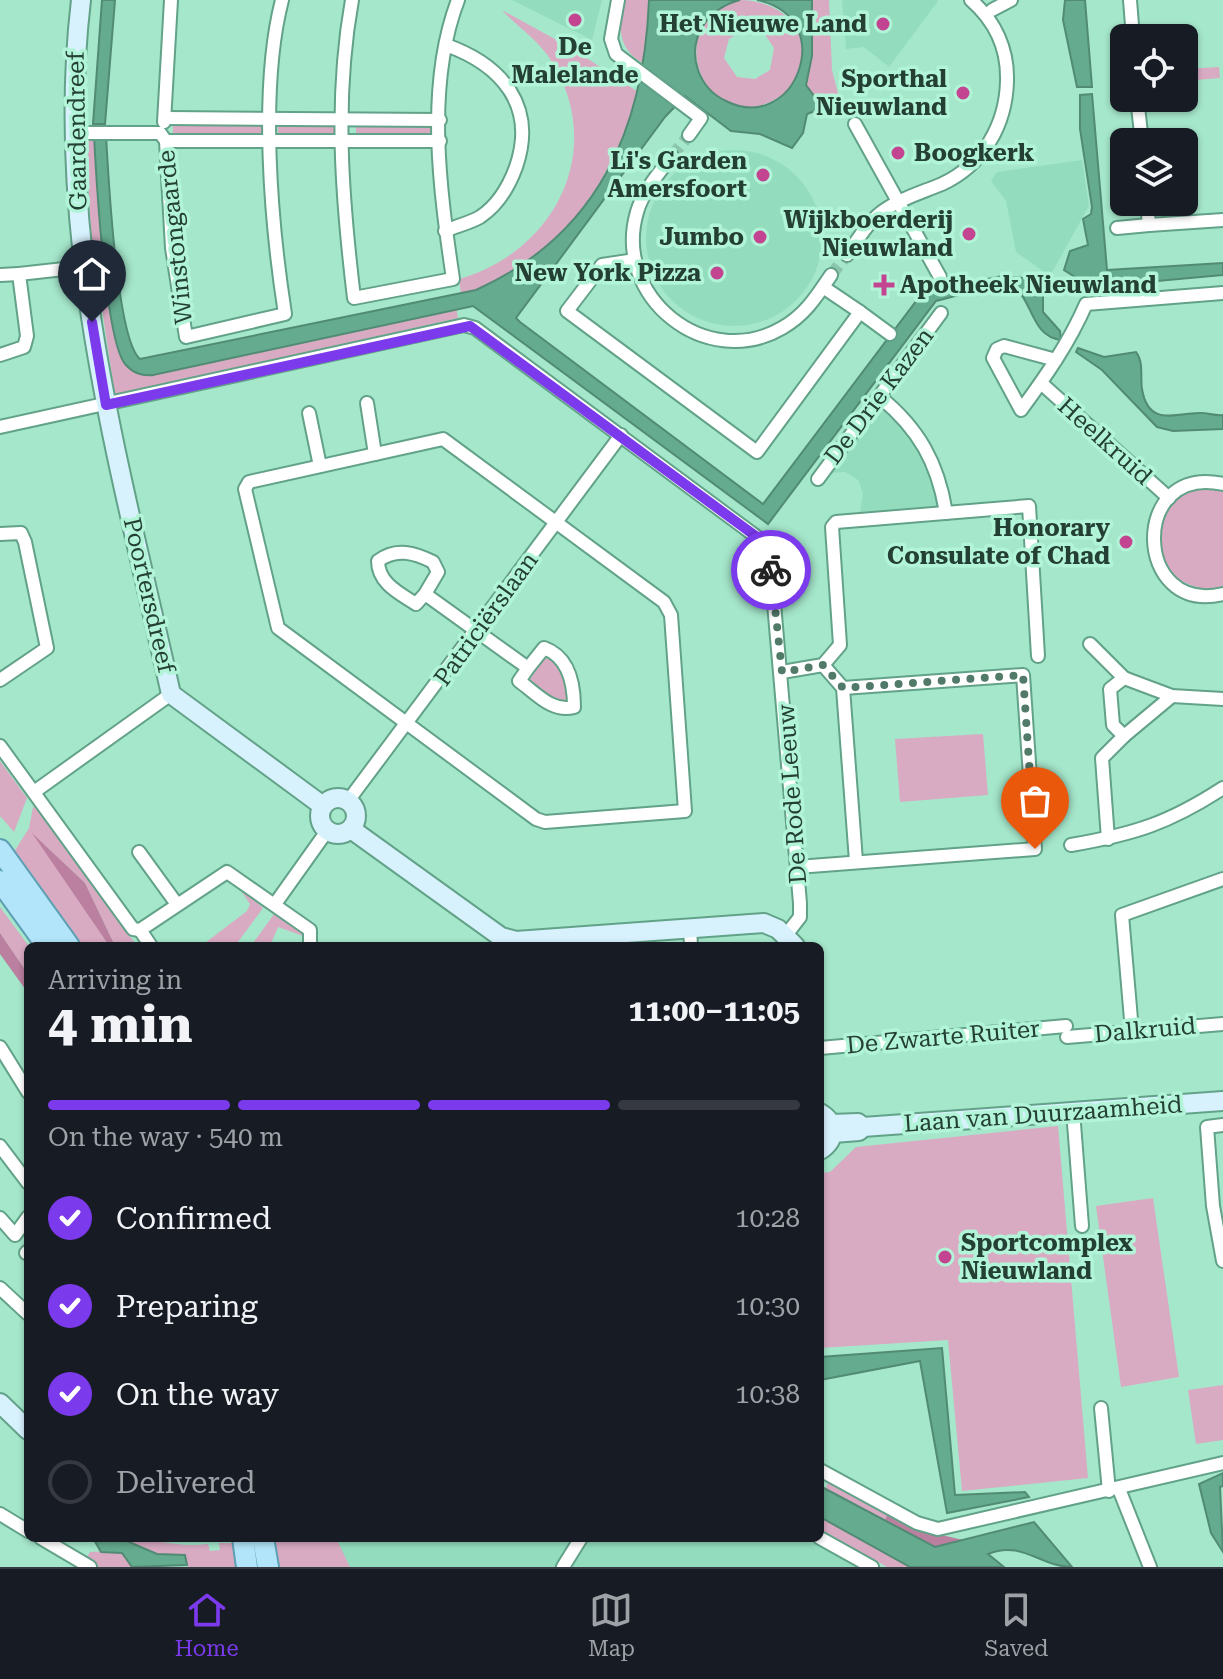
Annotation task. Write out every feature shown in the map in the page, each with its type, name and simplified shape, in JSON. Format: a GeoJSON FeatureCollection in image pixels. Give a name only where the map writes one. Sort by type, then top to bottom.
{"type":"FeatureCollection","features":[{"type":"Feature","properties":{"kind":"main road"},"geometry":{"type":"LineString","coordinates":[[0,850],[66,942]]}},
{"type":"Feature","properties":{"kind":"main road"},"geometry":{"type":"LineString","coordinates":[[0,881],[44,942]]}},
{"type":"Feature","properties":{"kind":"main road"},"geometry":{"type":"LineString","coordinates":[[244,1542],[247,1567]]}},
{"type":"Feature","properties":{"kind":"main road"},"geometry":{"type":"LineString","coordinates":[[264,1542],[268,1567]]}},
{"type":"Feature","properties":{"kind":"street","name":"Gaardendreef"},"geometry":{"type":"LineString","coordinates":[[81,0],[74,53],[73,133],[82,267],[106,405]]}},
{"type":"Feature","properties":{"kind":"street"},"geometry":{"type":"LineString","coordinates":[[163,137],[166,118],[164,77],[171,0]]}},
{"type":"Feature","properties":{"kind":"street"},"geometry":{"type":"LineString","coordinates":[[272,142],[271,118],[282,0]]}},
{"type":"Feature","properties":{"kind":"street"},"geometry":{"type":"LineString","coordinates":[[352,0],[343,59],[340,141],[342,193],[354,298],[453,279],[445,231],[440,120],[446,45],[458,0]]}},
{"type":"Feature","properties":{"kind":"street"},"geometry":{"type":"LineString","coordinates":[[618,0],[611,39],[616,54],[701,118],[692,131]]}},
{"type":"Feature","properties":{"kind":"street"},"geometry":{"type":"LineString","coordinates":[[847,255],[880,214],[899,201],[961,172],[981,155],[998,129],[1007,91],[1008,68],[998,34],[986,15],[971,0]]}},
{"type":"Feature","properties":{"kind":"street"},"geometry":{"type":"LineString","coordinates":[[899,201],[951,188],[987,159],[1003,135],[1012,112],[1016,72],[1012,50],[988,5],[1011,0]]}},
{"type":"Feature","properties":{"kind":"street"},"geometry":{"type":"LineString","coordinates":[[1130,0],[1132,24]]}},
{"type":"Feature","properties":{"kind":"street"},"geometry":{"type":"LineString","coordinates":[[445,231],[479,217],[492,206],[512,177],[522,149],[522,123],[507,86],[474,55],[446,45]]}},
{"type":"Feature","properties":{"kind":"street"},"geometry":{"type":"LineString","coordinates":[[166,118],[440,120]]}},
{"type":"Feature","properties":{"kind":"street"},"geometry":{"type":"LineString","coordinates":[[855,124],[940,277]]}},
{"type":"Feature","properties":{"kind":"street"},"geometry":{"type":"LineString","coordinates":[[73,133],[272,142],[440,141]]}},
{"type":"Feature","properties":{"kind":"street","name":"Winstongaarde"},"geometry":{"type":"LineString","coordinates":[[163,137],[172,248],[186,337],[285,314],[271,197],[272,142]]}},
{"type":"Feature","properties":{"kind":"street"},"geometry":{"type":"LineString","coordinates":[[672,156],[640,204],[633,234],[635,260],[645,289],[666,315],[689,331],[722,340],[746,340],[780,329],[809,307],[831,275]]}},
{"type":"Feature","properties":{"kind":"street"},"geometry":{"type":"LineString","coordinates":[[1148,216],[1149,225]]}},
{"type":"Feature","properties":{"kind":"street"},"geometry":{"type":"LineString","coordinates":[[1117,228],[1223,220]]}},
{"type":"Feature","properties":{"kind":"street"},"geometry":{"type":"LineString","coordinates":[[635,260],[602,265],[567,311],[757,452],[860,312]]}},
{"type":"Feature","properties":{"kind":"street"},"geometry":{"type":"LineString","coordinates":[[0,275],[82,267]]}},
{"type":"Feature","properties":{"kind":"street"},"geometry":{"type":"LineString","coordinates":[[0,355],[24,347],[27,336],[19,274]]}},
{"type":"Feature","properties":{"kind":"street"},"geometry":{"type":"LineString","coordinates":[[823,287],[890,334]]}},
{"type":"Feature","properties":{"kind":"street"},"geometry":{"type":"LineString","coordinates":[[1056,360],[1004,346],[997,349],[993,358],[1021,410],[1056,360],[1086,304],[1223,293]]}},
{"type":"Feature","properties":{"kind":"street","name":"De Drie Kazen"},"geometry":{"type":"LineString","coordinates":[[818,479],[941,313]]}},
{"type":"Feature","properties":{"kind":"street","name":"De Rode Leeuw"},"geometry":{"type":"LineString","coordinates":[[0,427],[464,325],[475,328],[769,546],[782,672],[800,917],[790,941]]}},
{"type":"Feature","properties":{"kind":"street","name":"Heelkruid"},"geometry":{"type":"LineString","coordinates":[[1041,383],[1169,498]]}},
{"type":"Feature","properties":{"kind":"street"},"geometry":{"type":"LineString","coordinates":[[880,397],[914,429],[928,449],[940,481],[946,513]]}},
{"type":"Feature","properties":{"kind":"street"},"geometry":{"type":"LineString","coordinates":[[367,403],[375,454]]}},
{"type":"Feature","properties":{"kind":"street","name":"Poortersdreef"},"geometry":{"type":"LineString","coordinates":[[106,405],[171,694],[323,806]]}},
{"type":"Feature","properties":{"kind":"street"},"geometry":{"type":"LineString","coordinates":[[309,413],[320,466]]}},
{"type":"Feature","properties":{"kind":"street","name":"Patriciërslaan"},"geometry":{"type":"LineString","coordinates":[[348,801],[621,435]]}},
{"type":"Feature","properties":{"kind":"street"},"geometry":{"type":"LineString","coordinates":[[443,439],[664,602],[671,615],[685,811],[545,822],[278,628],[274,622],[245,489],[249,482],[320,466],[443,439]]}},
{"type":"Feature","properties":{"kind":"street","name":"Heelkruid"},"geometry":{"type":"LineString","coordinates":[[1223,484],[1197,483],[1169,498],[1157,516],[1152,538],[1161,569],[1185,590],[1206,596],[1223,594]]}},
{"type":"Feature","properties":{"kind":"street"},"geometry":{"type":"LineString","coordinates":[[826,669],[840,645],[832,527],[836,522],[1029,506],[1038,656]]}},
{"type":"Feature","properties":{"kind":"street"},"geometry":{"type":"LineString","coordinates":[[0,534],[15,531],[21,533],[25,542],[47,648],[0,680]]}},
{"type":"Feature","properties":{"kind":"street"},"geometry":{"type":"LineString","coordinates":[[400,552],[417,554],[433,562],[438,572],[425,594],[416,604],[389,587],[378,571],[378,561],[400,552]]}},
{"type":"Feature","properties":{"kind":"street"},"geometry":{"type":"LineString","coordinates":[[425,594],[528,668]]}},
{"type":"Feature","properties":{"kind":"street"},"geometry":{"type":"LineString","coordinates":[[1090,644],[1124,678],[1172,696],[1223,699]]}},
{"type":"Feature","properties":{"kind":"street"},"geometry":{"type":"LineString","coordinates":[[544,648],[551,651],[571,676],[574,707],[563,710],[553,706],[519,681],[528,668],[544,648]]}},
{"type":"Feature","properties":{"kind":"street"},"geometry":{"type":"LineString","coordinates":[[782,672],[826,669]]}},
{"type":"Feature","properties":{"kind":"street"},"geometry":{"type":"LineString","coordinates":[[826,669],[843,688],[856,861]]}},
{"type":"Feature","properties":{"kind":"street"},"geometry":{"type":"LineString","coordinates":[[797,867],[1035,849],[1023,675],[843,688]]}},
{"type":"Feature","properties":{"kind":"street"},"geometry":{"type":"LineString","coordinates":[[1124,678],[1110,689],[1113,725],[1124,736]]}},
{"type":"Feature","properties":{"kind":"street"},"geometry":{"type":"LineString","coordinates":[[34,792],[171,694]]}},
{"type":"Feature","properties":{"kind":"street"},"geometry":{"type":"LineString","coordinates":[[1108,839],[1102,758],[1109,747],[1172,696]]}},
{"type":"Feature","properties":{"kind":"street"},"geometry":{"type":"LineString","coordinates":[[0,746],[133,929],[140,930],[176,903],[227,872],[310,930],[310,942]]}},
{"type":"Feature","properties":{"kind":"street"},"geometry":{"type":"LineString","coordinates":[[1071,845],[1152,828],[1184,814],[1223,788]]}},
{"type":"Feature","properties":{"kind":"street"},"geometry":{"type":"LineString","coordinates":[[338,798],[348,801],[356,811],[351,829],[342,835],[327,831],[320,822],[323,806],[338,798]]}},
{"type":"Feature","properties":{"kind":"street"},"geometry":{"type":"LineString","coordinates":[[351,829],[501,937],[516,941],[690,937],[764,923],[790,941]]}},
{"type":"Feature","properties":{"kind":"street"},"geometry":{"type":"LineString","coordinates":[[275,904],[327,831]]}},
{"type":"Feature","properties":{"kind":"street"},"geometry":{"type":"LineString","coordinates":[[139,852],[176,903]]}},
{"type":"Feature","properties":{"kind":"street"},"geometry":{"type":"LineString","coordinates":[[1132,1031],[1122,915],[1223,879]]}},
{"type":"Feature","properties":{"kind":"street"},"geometry":{"type":"LineString","coordinates":[[140,930],[148,942]]}},
{"type":"Feature","properties":{"kind":"street","name":"Dalkruid"},"geometry":{"type":"LineString","coordinates":[[1067,1032],[1223,1024]]}},
{"type":"Feature","properties":{"kind":"street","name":"De Zwarte Ruiter"},"geometry":{"type":"LineString","coordinates":[[824,1048],[1067,1032]]}},
{"type":"Feature","properties":{"kind":"street"},"geometry":{"type":"LineString","coordinates":[[0,1047],[24,1086]]}},
{"type":"Feature","properties":{"kind":"street","name":"Laan van Duurzaamheid"},"geometry":{"type":"LineString","coordinates":[[828,1124],[859,1131],[863,1127],[1223,1101]]}},
{"type":"Feature","properties":{"kind":"street"},"geometry":{"type":"LineString","coordinates":[[1073,1111],[1082,1226]]}},
{"type":"Feature","properties":{"kind":"street"},"geometry":{"type":"LineString","coordinates":[[824,1147],[829,1143],[828,1124]]}},
{"type":"Feature","properties":{"kind":"street"},"geometry":{"type":"LineString","coordinates":[[1223,1125],[1207,1127],[1213,1206],[1223,1261]]}},
{"type":"Feature","properties":{"kind":"street"},"geometry":{"type":"LineString","coordinates":[[0,1146],[24,1178]]}},
{"type":"Feature","properties":{"kind":"street"},"geometry":{"type":"LineString","coordinates":[[0,1218],[15,1235],[24,1223]]}},
{"type":"Feature","properties":{"kind":"street"},"geometry":{"type":"LineString","coordinates":[[0,1288],[24,1310]]}},
{"type":"Feature","properties":{"kind":"street"},"geometry":{"type":"LineString","coordinates":[[0,1389],[24,1412]]}},
{"type":"Feature","properties":{"kind":"street"},"geometry":{"type":"LineString","coordinates":[[0,1403],[24,1426]]}},
{"type":"Feature","properties":{"kind":"street"},"geometry":{"type":"LineString","coordinates":[[1101,1408],[1114,1490],[1150,1567]]}},
{"type":"Feature","properties":{"kind":"street"},"geometry":{"type":"LineString","coordinates":[[824,1472],[917,1523],[938,1529],[1223,1463]]}},
{"type":"Feature","properties":{"kind":"street"},"geometry":{"type":"LineString","coordinates":[[0,1514],[24,1529]]}},
{"type":"Feature","properties":{"kind":"street"},"geometry":{"type":"LineString","coordinates":[[824,1540],[872,1567]]}},
{"type":"Feature","properties":{"kind":"street"},"geometry":{"type":"LineString","coordinates":[[48,1542],[90,1567]]}},
{"type":"Feature","properties":{"kind":"street"},"geometry":{"type":"LineString","coordinates":[[563,1567],[579,1542]]}},
{"type":"Feature","properties":{"kind":"shaded area"},"geometry":{"type":"Polygon","coordinates":[[[102,0],[115,0],[105,124],[93,124],[102,0]]]}},
{"type":"Feature","properties":{"kind":"shaded area","name":"De Malelande"},"geometry":{"type":"Polygon","coordinates":[[[512,0],[602,0],[592,40],[512,0]]]}},
{"type":"Feature","properties":{"kind":"shaded area"},"geometry":{"type":"Polygon","coordinates":[[[625,0],[649,0],[644,64],[624,44],[621,19],[625,0]]]}},
{"type":"Feature","properties":{"kind":"shaded area"},"geometry":{"type":"Polygon","coordinates":[[[649,0],[740,0],[719,10],[703,26],[698,35],[695,58],[700,75],[713,92],[726,101],[751,107],[772,102],[788,89],[799,70],[802,49],[797,28],[782,11],[757,0],[812,0],[812,56],[806,85],[823,108],[807,114],[803,133],[792,148],[760,134],[731,131],[685,96],[665,117],[516,318],[520,322],[763,504],[923,292],[1002,276],[1023,278],[1043,293],[1043,312],[1060,331],[1061,340],[1052,338],[1039,327],[1018,290],[967,293],[936,301],[768,524],[473,306],[153,375],[138,373],[125,364],[118,349],[107,291],[94,135],[106,135],[120,290],[125,321],[140,359],[476,290],[518,267],[554,240],[583,208],[606,173],[624,134],[637,92],[649,0]]]}},
{"type":"Feature","properties":{"kind":"shaded area"},"geometry":{"type":"Polygon","coordinates":[[[740,0],[754,1],[790,19],[802,41],[803,55],[798,75],[785,92],[772,101],[747,107],[726,103],[710,90],[700,71],[696,50],[701,29],[715,12],[740,0]],[[745,29],[729,39],[724,58],[737,77],[755,79],[770,70],[774,48],[764,33],[745,29]]]}},
{"type":"Feature","properties":{"kind":"shaded area"},"geometry":{"type":"Polygon","coordinates":[[[812,0],[829,0],[832,70],[841,105],[832,111],[823,108],[806,85],[812,0]]]}},
{"type":"Feature","properties":{"kind":"shaded area","name":"Het Nieuwe Land"},"geometry":{"type":"Polygon","coordinates":[[[842,0],[938,1],[889,67],[864,47],[846,49],[842,0]]]}},
{"type":"Feature","properties":{"kind":"shaded area"},"geometry":{"type":"Polygon","coordinates":[[[1065,0],[1085,0],[1092,87],[1077,87],[1063,20],[1065,0]]]}},
{"type":"Feature","properties":{"kind":"shaded area"},"geometry":{"type":"Polygon","coordinates":[[[502,10],[573,49],[638,92],[613,157],[576,218],[552,244],[525,266],[495,283],[461,294],[459,279],[493,266],[521,246],[545,222],[562,194],[572,163],[574,130],[568,96],[547,54],[502,10]]]}},
{"type":"Feature","properties":{"kind":"shaded area"},"geometry":{"type":"Polygon","coordinates":[[[1219,67],[1220,78],[1198,80],[1198,68],[1219,67]]]}},
{"type":"Feature","properties":{"kind":"shaded area"},"geometry":{"type":"Polygon","coordinates":[[[1092,94],[1107,270],[1223,263],[1223,275],[1091,287],[1064,270],[1070,251],[1088,245],[1083,219],[1091,214],[1092,207],[1080,129],[1080,95],[1092,94]]]}},
{"type":"Feature","properties":{"kind":"shaded area"},"geometry":{"type":"Polygon","coordinates":[[[265,124],[266,136],[173,138],[173,125],[265,124]]]}},
{"type":"Feature","properties":{"kind":"shaded area"},"geometry":{"type":"Polygon","coordinates":[[[278,124],[334,124],[334,137],[278,136],[278,124]]]}},
{"type":"Feature","properties":{"kind":"shaded area"},"geometry":{"type":"Polygon","coordinates":[[[356,124],[435,124],[435,136],[356,137],[356,124]]]}},
{"type":"Feature","properties":{"kind":"shaded area"},"geometry":{"type":"Polygon","coordinates":[[[94,135],[107,292],[118,349],[130,367],[153,375],[456,308],[458,318],[115,396],[91,234],[86,137],[94,135]]]}},
{"type":"Feature","properties":{"kind":"shaded area"},"geometry":{"type":"Polygon","coordinates":[[[734,150],[768,156],[796,176],[816,204],[822,238],[816,272],[796,300],[768,320],[734,326],[700,320],[672,300],[652,272],[646,238],[652,204],[672,176],[700,156],[734,150]]]}},
{"type":"Feature","properties":{"kind":"shaded area"},"geometry":{"type":"Polygon","coordinates":[[[1082,160],[1089,206],[1050,276],[1016,252],[1006,201],[991,181],[997,172],[1082,160]]]}},
{"type":"Feature","properties":{"kind":"shaded area"},"geometry":{"type":"Polygon","coordinates":[[[1078,348],[1104,357],[1136,352],[1141,365],[1145,401],[1150,408],[1156,413],[1171,416],[1201,413],[1223,415],[1223,429],[1173,431],[1157,427],[1102,370],[1076,352],[1078,348]]]}},
{"type":"Feature","properties":{"kind":"shaded area"},"geometry":{"type":"Polygon","coordinates":[[[884,408],[924,452],[938,506],[860,512],[863,493],[858,480],[845,472],[830,473],[877,409],[884,408]]]}},
{"type":"Feature","properties":{"kind":"shaded area"},"geometry":{"type":"Polygon","coordinates":[[[1223,488],[1223,589],[1197,587],[1178,578],[1165,564],[1159,547],[1159,529],[1164,512],[1175,498],[1195,489],[1223,488]]]}},
{"type":"Feature","properties":{"kind":"shaded area"},"geometry":{"type":"Polygon","coordinates":[[[553,658],[565,673],[569,697],[562,702],[544,695],[529,681],[543,659],[553,658]]]}},
{"type":"Feature","properties":{"kind":"shaded area"},"geometry":{"type":"Polygon","coordinates":[[[983,734],[988,795],[900,802],[895,739],[983,734]]]}},
{"type":"Feature","properties":{"kind":"shaded area"},"geometry":{"type":"Polygon","coordinates":[[[0,761],[27,798],[14,832],[0,816],[0,761]]]}},
{"type":"Feature","properties":{"kind":"shaded area"},"geometry":{"type":"Polygon","coordinates":[[[33,807],[39,809],[134,942],[113,942],[85,883],[36,837],[107,942],[78,942],[14,852],[29,828],[33,807]]]}},
{"type":"Feature","properties":{"kind":"shaded area"},"geometry":{"type":"Polygon","coordinates":[[[32,833],[85,883],[113,942],[107,942],[32,833]]]}},
{"type":"Feature","properties":{"kind":"shaded area"},"geometry":{"type":"Polygon","coordinates":[[[238,886],[263,908],[238,942],[206,942],[247,911],[250,904],[238,886]]]}},
{"type":"Feature","properties":{"kind":"shaded area"},"geometry":{"type":"Polygon","coordinates":[[[0,907],[26,942],[24,968],[0,933],[0,907]]]}},
{"type":"Feature","properties":{"kind":"shaded area"},"geometry":{"type":"Polygon","coordinates":[[[277,910],[305,931],[306,937],[278,927],[272,942],[254,942],[277,910]]]}},
{"type":"Feature","properties":{"kind":"shaded area"},"geometry":{"type":"Polygon","coordinates":[[[0,933],[24,968],[24,987],[0,954],[0,933]]]}},
{"type":"Feature","properties":{"kind":"shaded area","name":"Sportcomplex Nieuwland"},"geometry":{"type":"Polygon","coordinates":[[[1058,1126],[1088,1478],[962,1491],[948,1340],[824,1348],[824,1173],[830,1172],[856,1147],[1058,1126]]]}},
{"type":"Feature","properties":{"kind":"shaded area"},"geometry":{"type":"Polygon","coordinates":[[[1153,1198],[1179,1377],[1121,1387],[1096,1206],[1153,1198]]]}},
{"type":"Feature","properties":{"kind":"shaded area"},"geometry":{"type":"Polygon","coordinates":[[[942,1348],[955,1495],[1025,1492],[1029,1497],[947,1513],[920,1361],[824,1379],[824,1357],[942,1348]]]}},
{"type":"Feature","properties":{"kind":"shaded area"},"geometry":{"type":"Polygon","coordinates":[[[1223,1385],[1223,1440],[1196,1444],[1188,1390],[1223,1385]]]}},
{"type":"Feature","properties":{"kind":"shaded area"},"geometry":{"type":"Polygon","coordinates":[[[1223,1473],[1223,1486],[1220,1487],[1223,1552],[1211,1533],[1199,1484],[1223,1473]]]}},
{"type":"Feature","properties":{"kind":"shaded area"},"geometry":{"type":"Polygon","coordinates":[[[829,1478],[889,1511],[885,1520],[826,1489],[829,1478]]]}},
{"type":"Feature","properties":{"kind":"shaded area"},"geometry":{"type":"Polygon","coordinates":[[[824,1488],[935,1547],[1034,1522],[1072,1567],[1011,1550],[988,1554],[1004,1567],[910,1567],[824,1519],[824,1488]]]}},
{"type":"Feature","properties":{"kind":"shaded area"},"geometry":{"type":"Polygon","coordinates":[[[889,1511],[929,1532],[963,1540],[935,1547],[885,1520],[889,1511]]]}},
{"type":"Feature","properties":{"kind":"shaded area"},"geometry":{"type":"Polygon","coordinates":[[[824,1519],[910,1567],[887,1567],[824,1531],[824,1519]]]}},
{"type":"Feature","properties":{"kind":"shaded area"},"geometry":{"type":"Polygon","coordinates":[[[95,1542],[129,1542],[157,1554],[185,1555],[187,1565],[132,1567],[122,1553],[101,1552],[95,1542]]]}},
{"type":"Feature","properties":{"kind":"shaded area"},"geometry":{"type":"Polygon","coordinates":[[[129,1542],[208,1544],[210,1551],[220,1550],[219,1543],[237,1543],[241,1567],[188,1567],[185,1555],[157,1554],[129,1542]]]}},
{"type":"Feature","properties":{"kind":"shaded area"},"geometry":{"type":"Polygon","coordinates":[[[275,1542],[338,1542],[350,1567],[279,1567],[275,1542]]]}},
{"type":"Feature","properties":{"kind":"shaded area"},"geometry":{"type":"Polygon","coordinates":[[[289,1542],[824,1542],[869,1567],[282,1567],[289,1542]]]}},
{"type":"Feature","properties":{"kind":"shaded area"},"geometry":{"type":"Polygon","coordinates":[[[90,1552],[122,1553],[132,1567],[99,1567],[86,1559],[90,1552]]]}},
{"type":"Feature","properties":{"kind":"tunnel"},"geometry":{"type":"LineString","coordinates":[[672,156],[689,135]]}},
{"type":"Feature","properties":{"kind":"tunnel"},"geometry":{"type":"LineString","coordinates":[[831,275],[847,255]]}},
{"type":"Feature","properties":{"kind":"way so far"},"geometry":{"type":"LineString","coordinates":[[771,570],[782,672],[823,665],[843,688],[1023,675],[1035,849]]}},
{"type":"Feature","properties":{"kind":"place","name":"De Malelande"},"geometry":{"type":"Point","coordinates":[575,20]}},
{"type":"Feature","properties":{"kind":"place","name":"Het Nieuwe Land"},"geometry":{"type":"Point","coordinates":[883,24]}},
{"type":"Feature","properties":{"kind":"place","name":"Sporthal Nieuwland"},"geometry":{"type":"Point","coordinates":[963,93]}},
{"type":"Feature","properties":{"kind":"place","name":"Boogkerk"},"geometry":{"type":"Point","coordinates":[898,153]}},
{"type":"Feature","properties":{"kind":"place","name":"Li's Garden Amersfoort"},"geometry":{"type":"Point","coordinates":[763,175]}},
{"type":"Feature","properties":{"kind":"place","name":"Wijkboerderij Nieuwland"},"geometry":{"type":"Point","coordinates":[969,234]}},
{"type":"Feature","properties":{"kind":"place","name":"Jumbo"},"geometry":{"type":"Point","coordinates":[760,237]}},
{"type":"Feature","properties":{"kind":"place","name":"New York Pizza"},"geometry":{"type":"Point","coordinates":[717,273]}},
{"type":"Feature","properties":{"kind":"place","name":"Apotheek Nieuwland"},"geometry":{"type":"Point","coordinates":[884,285]}},
{"type":"Feature","properties":{"kind":"place","name":"Honorary Consulate of Chad"},"geometry":{"type":"Point","coordinates":[1126,542]}},
{"type":"Feature","properties":{"kind":"place","name":"Sportcomplex Nieuwland"},"geometry":{"type":"Point","coordinates":[945,1257]}},
{"type":"Feature","properties":{"kind":"route"},"geometry":{"type":"LineString","coordinates":[[92,322],[106,405],[470,326],[769,546],[771,570]]}}]}
